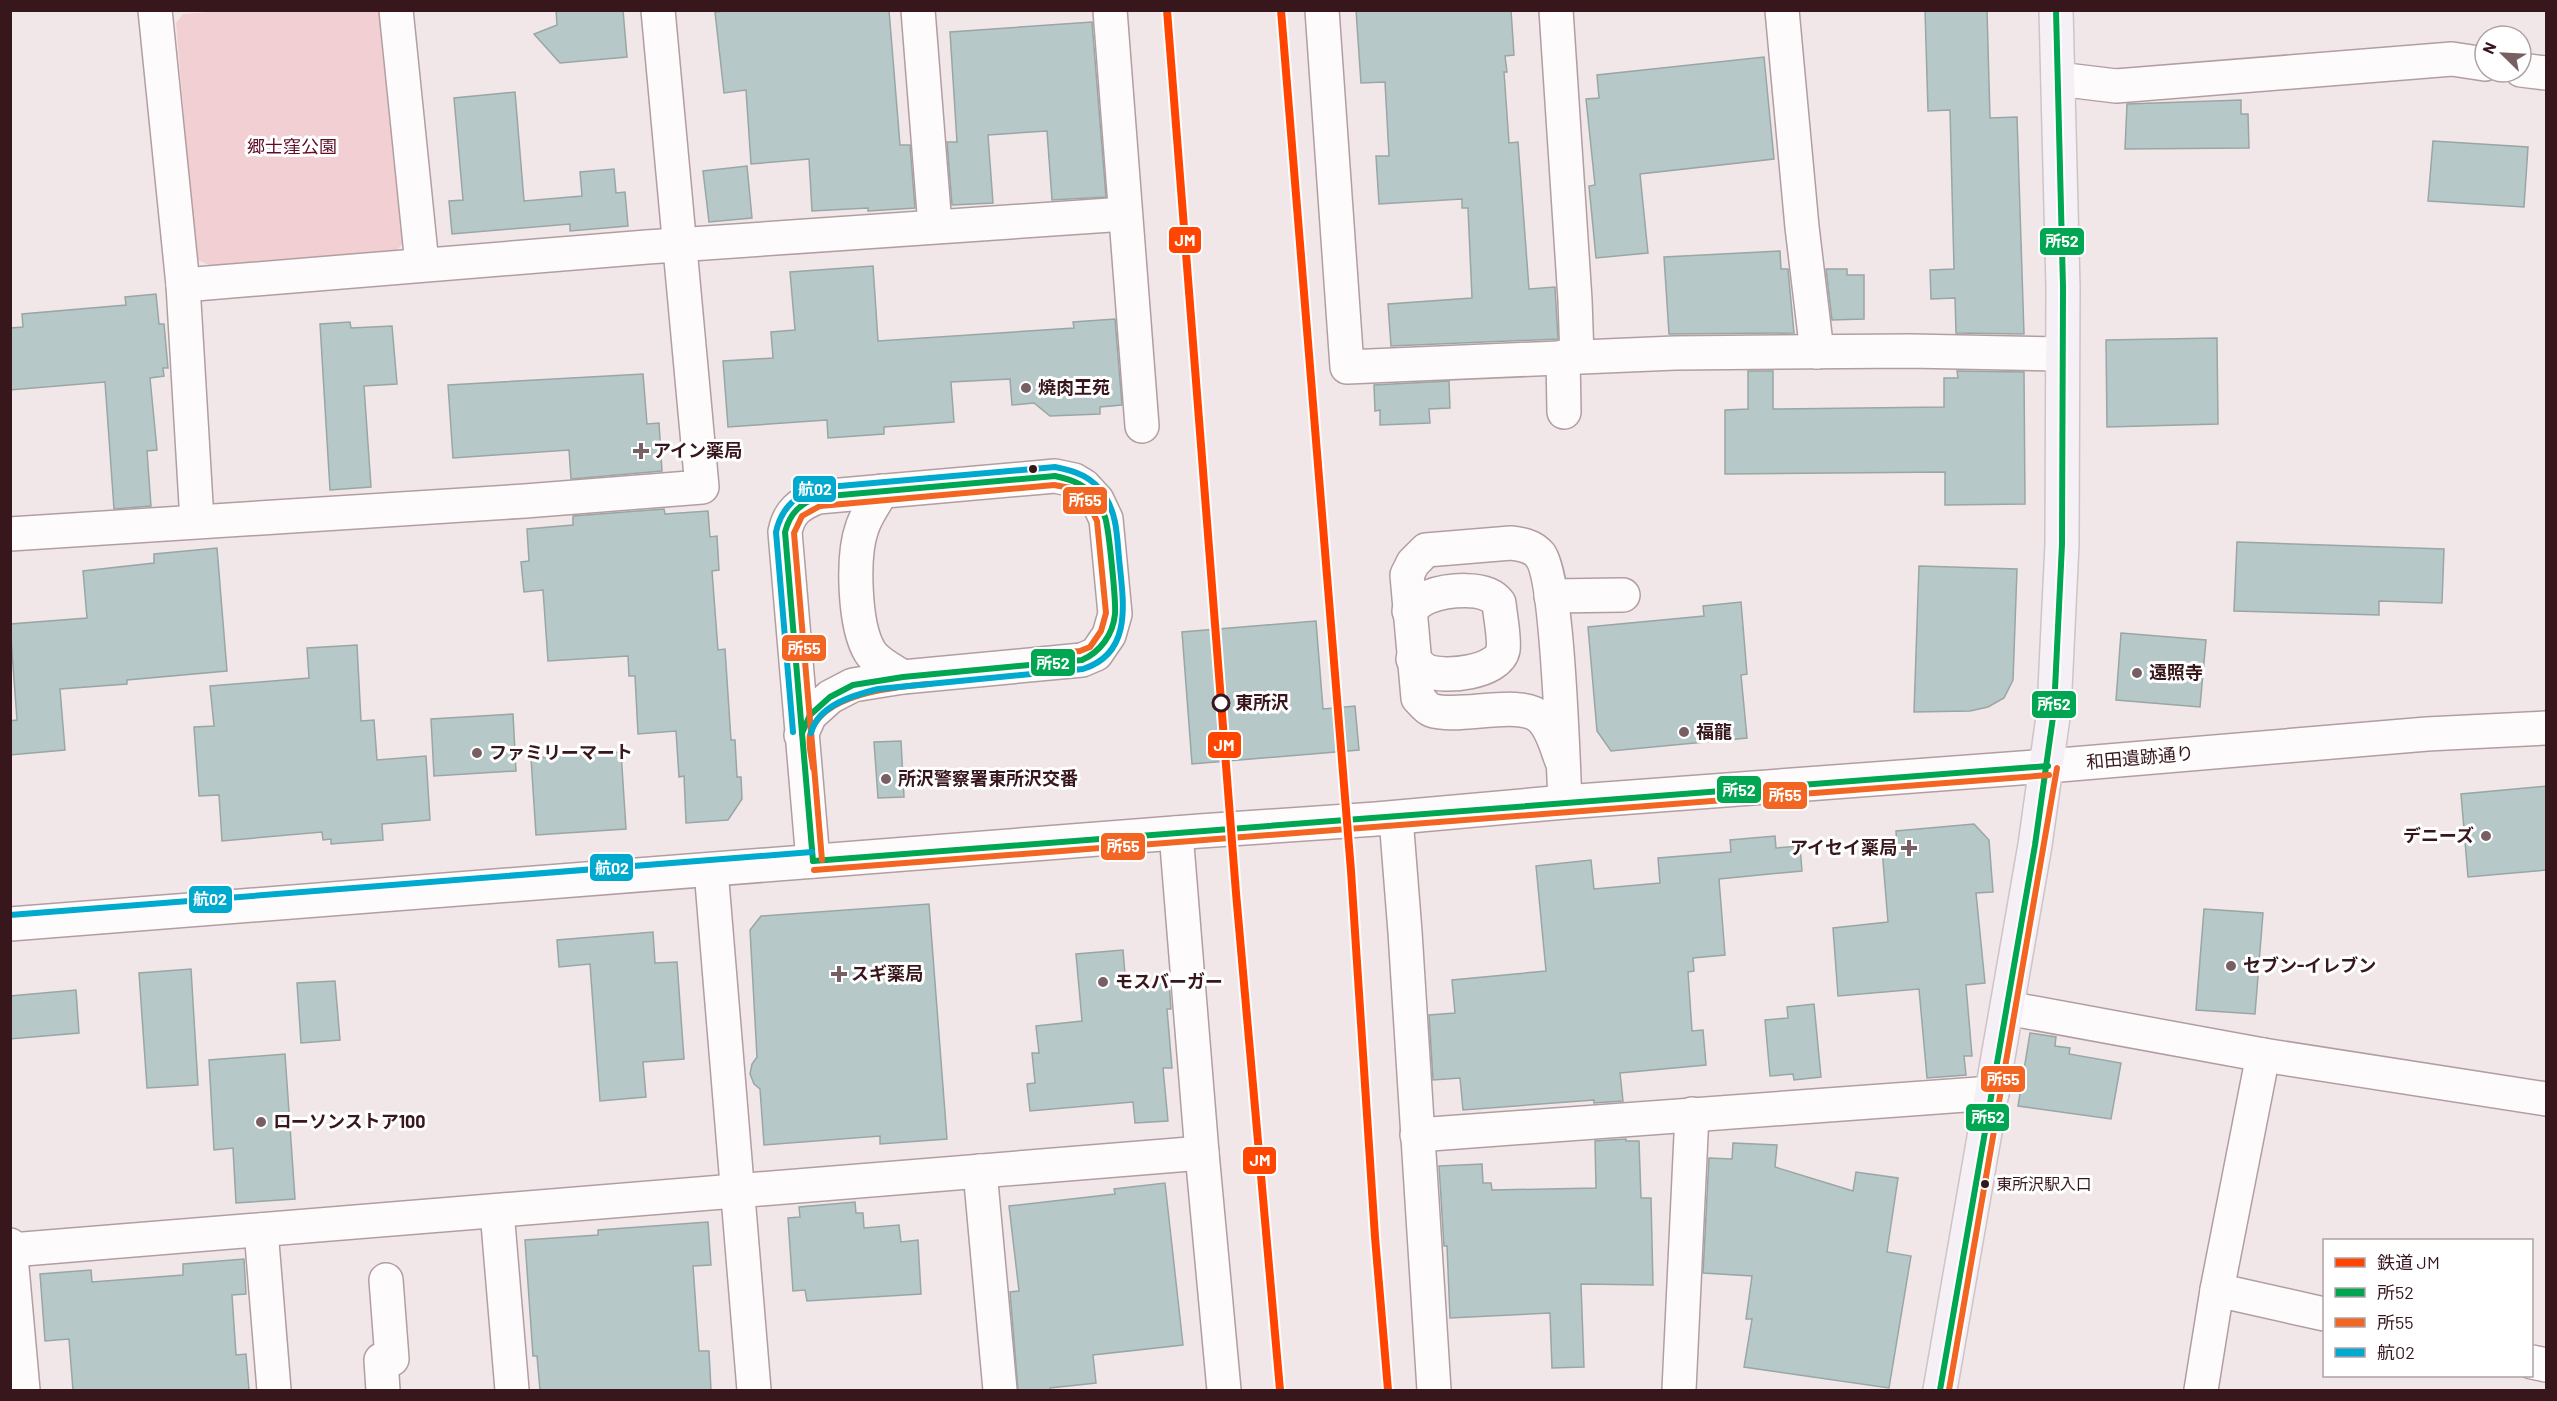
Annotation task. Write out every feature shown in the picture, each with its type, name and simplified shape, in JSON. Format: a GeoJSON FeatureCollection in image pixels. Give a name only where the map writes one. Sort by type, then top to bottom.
{"type":"FeatureCollection","features":[{"type":"Feature","properties":{"kind":"main road"},"geometry":{"type":"LineString","coordinates":[[1941,1390],[2048,766],[2054,710],[2061,578],[2063,287],[2056,10]]}},
{"type":"Feature","properties":{"kind":"street"},"geometry":{"type":"LineString","coordinates":[[155,10],[183,285],[197,521]]}},
{"type":"Feature","properties":{"kind":"street"},"geometry":{"type":"LineString","coordinates":[[396,10],[422,264]]}},
{"type":"Feature","properties":{"kind":"street"},"geometry":{"type":"LineString","coordinates":[[10,534],[525,501],[702,487],[658,10]]}},
{"type":"Feature","properties":{"kind":"street"},"geometry":{"type":"LineString","coordinates":[[918,10],[935,226]]}},
{"type":"Feature","properties":{"kind":"street"},"geometry":{"type":"LineString","coordinates":[[1110,10],[1142,426]]}},
{"type":"Feature","properties":{"kind":"street"},"geometry":{"type":"LineString","coordinates":[[1322,10],[1347,367],[1675,353],[2062,354]]}},
{"type":"Feature","properties":{"kind":"street"},"geometry":{"type":"LineString","coordinates":[[1556,10],[1575,300],[1564,412]]}},
{"type":"Feature","properties":{"kind":"street"},"geometry":{"type":"LineString","coordinates":[[1782,10],[1802,227],[1817,352]]}},
{"type":"Feature","properties":{"kind":"street"},"geometry":{"type":"LineString","coordinates":[[2058,79],[2116,86],[2452,59],[2473,62]]}},
{"type":"Feature","properties":{"kind":"street"},"geometry":{"type":"LineString","coordinates":[[183,285],[678,244],[1125,214]]}},
{"type":"Feature","properties":{"kind":"street"},"geometry":{"type":"LineString","coordinates":[[801,735],[810,715],[830,697],[853,685],[903,677],[1082,660],[1096,654],[1109,635],[1115,614],[1106,519],[1097,500],[1084,486],[1074,480],[1055,476],[818,497],[801,503],[788,519],[785,532],[801,735],[813,861]]}},
{"type":"Feature","properties":{"kind":"street"},"geometry":{"type":"LineString","coordinates":[[882,491],[862,527],[855,562],[858,604],[864,637],[871,653],[903,677]]}},
{"type":"Feature","properties":{"kind":"street"},"geometry":{"type":"LineString","coordinates":[[1563,764],[1550,731],[1541,718],[1529,712],[1513,710],[1441,712],[1429,710],[1418,698],[1407,575],[1413,563],[1426,550],[1511,543],[1524,544],[1539,554],[1547,571],[1551,596],[1563,764],[1565,802]]}},
{"type":"Feature","properties":{"kind":"street"},"geometry":{"type":"LineString","coordinates":[[1409,611],[1428,596],[1469,590],[1495,596],[1499,603],[1503,650],[1494,664],[1484,669],[1441,673],[1428,671],[1413,659]]}},
{"type":"Feature","properties":{"kind":"street"},"geometry":{"type":"LineString","coordinates":[[1551,596],[1623,595]]}},
{"type":"Feature","properties":{"kind":"street","name":"和田遺跡通り"},"geometry":{"type":"LineString","coordinates":[[10,924],[2048,766],[2427,734],[2547,728]]}},
{"type":"Feature","properties":{"kind":"street"},"geometry":{"type":"LineString","coordinates":[[1386,818],[1406,932],[1434,1390]]}},
{"type":"Feature","properties":{"kind":"street"},"geometry":{"type":"LineString","coordinates":[[1188,832],[1202,1153],[1224,1390]]}},
{"type":"Feature","properties":{"kind":"street"},"geometry":{"type":"LineString","coordinates":[[711,870],[754,1390]]}},
{"type":"Feature","properties":{"kind":"street"},"geometry":{"type":"LineString","coordinates":[[2007,1008],[2263,1055],[2547,1099]]}},
{"type":"Feature","properties":{"kind":"street"},"geometry":{"type":"LineString","coordinates":[[2201,1390],[2217,1290],[2263,1055]]}},
{"type":"Feature","properties":{"kind":"street"},"geometry":{"type":"LineString","coordinates":[[1417,1135],[1992,1093]]}},
{"type":"Feature","properties":{"kind":"street"},"geometry":{"type":"LineString","coordinates":[[1679,1390],[1692,1114]]}},
{"type":"Feature","properties":{"kind":"street"},"geometry":{"type":"LineString","coordinates":[[11,1250],[1202,1153]]}},
{"type":"Feature","properties":{"kind":"street"},"geometry":{"type":"LineString","coordinates":[[980,1171],[1000,1390]]}},
{"type":"Feature","properties":{"kind":"street"},"geometry":{"type":"LineString","coordinates":[[497,1211],[512,1390]]}},
{"type":"Feature","properties":{"kind":"street"},"geometry":{"type":"LineString","coordinates":[[261,1230],[274,1390]]}},
{"type":"Feature","properties":{"kind":"street"},"geometry":{"type":"LineString","coordinates":[[10,1245],[23,1390]]}},
{"type":"Feature","properties":{"kind":"street"},"geometry":{"type":"LineString","coordinates":[[385,1370],[386,1280]]}},
{"type":"Feature","properties":{"kind":"street"},"geometry":{"type":"LineString","coordinates":[[2217,1290],[2323,1314]]}},
{"type":"Feature","properties":{"kind":"green space","name":"郷士窪公園"},"geometry":{"type":"Polygon","coordinates":[[[221,11],[385,11],[406,240],[396,251],[211,266],[196,259],[176,23],[183,14],[221,11]]]}},
{"type":"Feature","properties":{"kind":"building"},"geometry":{"type":"Polygon","coordinates":[[[556,10],[623,10],[627,57],[560,63],[534,34],[557,25],[556,10]]]}},
{"type":"Feature","properties":{"kind":"building"},"geometry":{"type":"Polygon","coordinates":[[[731,10],[889,10],[900,145],[910,145],[915,208],[812,211],[809,159],[751,164],[746,90],[724,93],[715,12],[731,10]]]}},
{"type":"Feature","properties":{"kind":"building"},"geometry":{"type":"Polygon","coordinates":[[[1356,10],[1511,10],[1514,55],[1505,56],[1507,72],[1504,72],[1509,143],[1518,142],[1529,289],[1555,287],[1558,339],[1391,346],[1388,304],[1472,298],[1468,208],[1462,208],[1462,199],[1379,204],[1376,156],[1389,156],[1385,82],[1361,83],[1356,10]]]}},
{"type":"Feature","properties":{"kind":"building"},"geometry":{"type":"Polygon","coordinates":[[[1925,10],[1987,10],[1990,118],[2017,117],[2024,334],[1956,333],[1955,298],[1931,299],[1930,270],[1954,269],[1950,110],[1928,111],[1925,10]]]}},
{"type":"Feature","properties":{"kind":"building"},"geometry":{"type":"Polygon","coordinates":[[[1092,22],[1106,197],[1052,200],[1047,131],[988,135],[993,203],[952,205],[947,142],[957,142],[950,32],[1092,22]]]}},
{"type":"Feature","properties":{"kind":"building"},"geometry":{"type":"Polygon","coordinates":[[[1764,57],[1774,159],[1640,174],[1648,253],[1596,258],[1589,186],[1595,185],[1586,99],[1599,98],[1597,75],[1764,57]]]}},
{"type":"Feature","properties":{"kind":"building"},"geometry":{"type":"Polygon","coordinates":[[[515,92],[524,201],[582,196],[580,172],[614,169],[616,193],[625,192],[628,226],[570,231],[570,224],[452,234],[449,201],[463,200],[454,98],[515,92]]]}},
{"type":"Feature","properties":{"kind":"building"},"geometry":{"type":"Polygon","coordinates":[[[2241,100],[2241,114],[2248,114],[2249,148],[2125,149],[2127,104],[2241,100]]]}},
{"type":"Feature","properties":{"kind":"building"},"geometry":{"type":"Polygon","coordinates":[[[2433,141],[2528,147],[2524,207],[2428,201],[2433,141]]]}},
{"type":"Feature","properties":{"kind":"building"},"geometry":{"type":"Polygon","coordinates":[[[747,166],[752,218],[709,222],[703,171],[747,166]]]}},
{"type":"Feature","properties":{"kind":"building"},"geometry":{"type":"Polygon","coordinates":[[[1780,251],[1781,269],[1788,269],[1794,333],[1669,334],[1664,257],[1780,251]]]}},
{"type":"Feature","properties":{"kind":"building"},"geometry":{"type":"Polygon","coordinates":[[[873,266],[878,341],[1074,328],[1073,322],[1115,319],[1122,405],[1100,407],[1100,414],[1050,416],[1034,403],[1012,405],[1010,379],[951,382],[954,422],[884,427],[884,434],[828,438],[827,420],[728,427],[723,361],[773,358],[771,332],[795,330],[790,272],[873,266]]]}},
{"type":"Feature","properties":{"kind":"building"},"geometry":{"type":"Polygon","coordinates":[[[1826,269],[1847,269],[1847,275],[1864,275],[1864,319],[1832,320],[1826,269]]]}},
{"type":"Feature","properties":{"kind":"building"},"geometry":{"type":"Polygon","coordinates":[[[156,294],[159,324],[164,324],[168,368],[163,368],[164,376],[150,378],[157,450],[147,451],[151,506],[114,509],[105,382],[10,390],[10,328],[23,327],[22,314],[126,305],[125,297],[156,294]]]}},
{"type":"Feature","properties":{"kind":"building"},"geometry":{"type":"Polygon","coordinates":[[[350,322],[351,328],[392,326],[397,384],[364,386],[371,487],[330,490],[320,324],[350,322]]]}},
{"type":"Feature","properties":{"kind":"building"},"geometry":{"type":"Polygon","coordinates":[[[2217,338],[2218,424],[2107,427],[2106,340],[2217,338]]]}},
{"type":"Feature","properties":{"kind":"building"},"geometry":{"type":"Polygon","coordinates":[[[1748,371],[1773,371],[1773,409],[1944,407],[1944,378],[1958,378],[1957,371],[2024,372],[2025,504],[1945,505],[1945,472],[1725,474],[1725,410],[1748,409],[1748,371]]]}},
{"type":"Feature","properties":{"kind":"building"},"geometry":{"type":"Polygon","coordinates":[[[643,374],[647,424],[659,423],[662,471],[571,479],[569,450],[453,458],[448,385],[643,374]]]}},
{"type":"Feature","properties":{"kind":"building"},"geometry":{"type":"Polygon","coordinates":[[[1449,381],[1450,408],[1429,409],[1430,423],[1380,425],[1380,410],[1375,411],[1374,385],[1449,381]]]}},
{"type":"Feature","properties":{"kind":"building"},"geometry":{"type":"Polygon","coordinates":[[[664,509],[665,514],[708,511],[710,537],[717,536],[719,570],[712,571],[718,650],[725,649],[731,740],[735,740],[737,777],[741,777],[742,799],[728,820],[686,823],[684,776],[679,777],[676,731],[638,734],[635,676],[629,676],[628,656],[548,661],[543,590],[524,592],[521,562],[529,561],[527,529],[573,525],[573,516],[664,509]]]}},
{"type":"Feature","properties":{"kind":"building"},"geometry":{"type":"Polygon","coordinates":[[[2237,542],[2444,549],[2442,603],[2379,601],[2379,615],[2234,611],[2237,542]]]}},
{"type":"Feature","properties":{"kind":"building"},"geometry":{"type":"Polygon","coordinates":[[[217,548],[227,671],[127,680],[127,684],[60,689],[65,750],[10,755],[10,721],[17,720],[10,624],[87,618],[83,571],[154,563],[154,554],[217,548]]]}},
{"type":"Feature","properties":{"kind":"building"},"geometry":{"type":"Polygon","coordinates":[[[1919,566],[2017,569],[2013,680],[2004,698],[1988,707],[1970,711],[1914,712],[1919,566]]]}},
{"type":"Feature","properties":{"kind":"building"},"geometry":{"type":"Polygon","coordinates":[[[1741,602],[1747,674],[1741,675],[1747,738],[1611,751],[1597,731],[1588,627],[1704,616],[1703,606],[1741,602]]]}},
{"type":"Feature","properties":{"kind":"building"},"geometry":{"type":"Polygon","coordinates":[[[1316,621],[1323,709],[1355,706],[1359,750],[1192,764],[1182,632],[1316,621]]]}},
{"type":"Feature","properties":{"kind":"building"},"geometry":{"type":"Polygon","coordinates":[[[2121,633],[2206,640],[2200,707],[2116,700],[2121,633]]]}},
{"type":"Feature","properties":{"kind":"building"},"geometry":{"type":"Polygon","coordinates":[[[357,645],[361,721],[374,720],[377,760],[426,756],[430,820],[382,824],[383,840],[331,844],[331,839],[323,840],[322,832],[222,841],[219,795],[199,796],[194,727],[214,726],[210,686],[309,678],[307,648],[357,645]]]}},
{"type":"Feature","properties":{"kind":"building"},"geometry":{"type":"Polygon","coordinates":[[[513,714],[516,771],[434,776],[431,719],[513,714]]]}},
{"type":"Feature","properties":{"kind":"building"},"geometry":{"type":"Polygon","coordinates":[[[901,741],[904,797],[878,798],[874,742],[901,741]]]}},
{"type":"Feature","properties":{"kind":"building"},"geometry":{"type":"Polygon","coordinates":[[[621,752],[626,829],[536,835],[531,758],[621,752]]]}},
{"type":"Feature","properties":{"kind":"building"},"geometry":{"type":"Polygon","coordinates":[[[2547,786],[2547,870],[2468,877],[2461,794],[2547,786]]]}},
{"type":"Feature","properties":{"kind":"building"},"geometry":{"type":"Polygon","coordinates":[[[1974,824],[1989,840],[1993,892],[1976,893],[1985,983],[1966,985],[1972,1056],[1964,1056],[1966,1075],[1927,1078],[1919,989],[1838,996],[1833,928],[1888,922],[1882,849],[1897,848],[1896,831],[1974,824]]]}},
{"type":"Feature","properties":{"kind":"building"},"geometry":{"type":"Polygon","coordinates":[[[1775,836],[1776,848],[1800,846],[1802,871],[1719,879],[1725,955],[1693,958],[1694,971],[1688,972],[1692,1031],[1703,1030],[1706,1065],[1620,1073],[1623,1101],[1594,1103],[1594,1100],[1463,1110],[1460,1078],[1433,1080],[1429,1015],[1455,1013],[1452,980],[1546,971],[1536,866],[1591,860],[1594,889],[1660,883],[1658,858],[1731,852],[1730,840],[1775,836]]]}},
{"type":"Feature","properties":{"kind":"building"},"geometry":{"type":"Polygon","coordinates":[[[929,904],[947,1139],[880,1144],[880,1136],[764,1145],[760,1089],[754,1084],[750,1074],[752,1064],[757,1057],[750,930],[761,916],[929,904]]]}},
{"type":"Feature","properties":{"kind":"building"},"geometry":{"type":"Polygon","coordinates":[[[2204,909],[2263,913],[2255,1014],[2196,1010],[2204,909]]]}},
{"type":"Feature","properties":{"kind":"building"},"geometry":{"type":"Polygon","coordinates":[[[653,932],[655,963],[677,962],[684,1059],[643,1062],[646,1097],[600,1101],[590,964],[559,967],[557,940],[653,932]]]}},
{"type":"Feature","properties":{"kind":"building"},"geometry":{"type":"Polygon","coordinates":[[[1123,950],[1126,987],[1169,983],[1171,1009],[1167,1009],[1172,1068],[1163,1068],[1168,1121],[1135,1123],[1133,1102],[1030,1111],[1027,1084],[1035,1083],[1032,1053],[1039,1053],[1036,1026],[1082,1021],[1076,954],[1123,950]]]}},
{"type":"Feature","properties":{"kind":"building"},"geometry":{"type":"Polygon","coordinates":[[[191,969],[198,1085],[147,1088],[139,973],[191,969]]]}},
{"type":"Feature","properties":{"kind":"building"},"geometry":{"type":"Polygon","coordinates":[[[335,981],[340,1040],[301,1043],[297,983],[335,981]]]}},
{"type":"Feature","properties":{"kind":"building"},"geometry":{"type":"Polygon","coordinates":[[[76,990],[79,1033],[10,1039],[10,996],[76,990]]]}},
{"type":"Feature","properties":{"kind":"building"},"geometry":{"type":"Polygon","coordinates":[[[1814,1004],[1821,1077],[1794,1080],[1793,1074],[1770,1076],[1765,1020],[1788,1018],[1787,1007],[1814,1004]]]}},
{"type":"Feature","properties":{"kind":"building"},"geometry":{"type":"Polygon","coordinates":[[[2030,1033],[2056,1037],[2055,1046],[2070,1048],[2069,1054],[2121,1063],[2111,1119],[2018,1106],[2030,1033]]]}},
{"type":"Feature","properties":{"kind":"building"},"geometry":{"type":"Polygon","coordinates":[[[285,1054],[295,1199],[236,1203],[233,1148],[214,1150],[209,1060],[285,1054]]]}},
{"type":"Feature","properties":{"kind":"building"},"geometry":{"type":"Polygon","coordinates":[[[1626,1139],[1626,1141],[1639,1141],[1641,1198],[1651,1198],[1653,1285],[1581,1284],[1584,1367],[1552,1368],[1550,1313],[1450,1318],[1447,1246],[1444,1246],[1439,1166],[1482,1164],[1483,1183],[1491,1183],[1492,1190],[1596,1188],[1595,1141],[1626,1139]]]}},
{"type":"Feature","properties":{"kind":"building"},"geometry":{"type":"Polygon","coordinates":[[[1733,1143],[1777,1145],[1775,1167],[1853,1191],[1856,1172],[1898,1178],[1887,1252],[1911,1256],[1889,1388],[1744,1367],[1752,1319],[1746,1319],[1752,1276],[1703,1273],[1709,1158],[1732,1159],[1733,1143]]]}},
{"type":"Feature","properties":{"kind":"building"},"geometry":{"type":"Polygon","coordinates":[[[1165,1183],[1183,1345],[1093,1355],[1096,1383],[1050,1388],[1050,1390],[1018,1390],[1010,1292],[1019,1291],[1009,1206],[1115,1194],[1114,1189],[1165,1183]]]}},
{"type":"Feature","properties":{"kind":"building"},"geometry":{"type":"Polygon","coordinates":[[[855,1202],[856,1213],[863,1213],[864,1228],[899,1225],[901,1242],[918,1240],[921,1294],[807,1301],[805,1290],[793,1291],[788,1218],[800,1217],[799,1207],[855,1202]]]}},
{"type":"Feature","properties":{"kind":"building"},"geometry":{"type":"Polygon","coordinates":[[[708,1222],[711,1265],[693,1266],[699,1351],[709,1351],[711,1390],[540,1390],[537,1356],[533,1356],[525,1240],[598,1235],[598,1230],[708,1222]]]}},
{"type":"Feature","properties":{"kind":"building"},"geometry":{"type":"Polygon","coordinates":[[[244,1259],[246,1294],[232,1295],[236,1355],[246,1354],[249,1390],[73,1390],[69,1339],[45,1341],[40,1274],[91,1270],[92,1282],[183,1275],[183,1264],[244,1259]]]}},
{"type":"Feature","properties":{"kind":"rail line","name":"JM"},"geometry":{"type":"LineString","coordinates":[[1167,10],[1236,893],[1280,1390]]}},
{"type":"Feature","properties":{"kind":"rail line","name":"JM"},"geometry":{"type":"LineString","coordinates":[[1281,10],[1351,871],[1375,1237],[1388,1390]]}},
{"type":"Feature","properties":{"kind":"transit line","name":"所52"},"geometry":{"type":"LineString","coordinates":[[1940,1390],[2035,845],[2054,710],[2062,544],[2063,287],[2056,10]]}},
{"type":"Feature","properties":{"kind":"transit line","name":"航02"},"geometry":{"type":"LineString","coordinates":[[793,732],[776,532],[781,516],[796,499],[817,488],[1055,467],[1083,476],[1100,489],[1109,503],[1116,526],[1122,591],[1122,623],[1111,651],[1099,661],[1083,669],[878,689],[858,694],[829,708],[815,723],[811,733]]}},
{"type":"Feature","properties":{"kind":"transit line","name":"所52"},"geometry":{"type":"LineString","coordinates":[[1055,476],[1074,481],[1089,491],[1105,517],[1112,565],[1115,614],[1112,629],[1100,647],[1082,660],[903,677],[853,685],[830,697],[810,715],[802,733],[785,532],[797,510],[818,497],[1055,476]]}},
{"type":"Feature","properties":{"kind":"transit line","name":"所55"},"geometry":{"type":"LineString","coordinates":[[822,860],[794,533],[802,516],[820,506],[1054,485],[1071,488],[1089,505],[1097,521],[1106,613],[1101,631],[1090,647],[1080,651],[1033,656]]}},
{"type":"Feature","properties":{"kind":"transit line","name":"所55"},"geometry":{"type":"LineString","coordinates":[[813,768],[810,735],[817,721],[828,710],[843,701],[879,690],[930,684]]}},
{"type":"Feature","properties":{"kind":"transit line","name":"所52"},"geometry":{"type":"LineString","coordinates":[[802,733],[813,861]]}},
{"type":"Feature","properties":{"kind":"transit line","name":"所52"},"geometry":{"type":"LineString","coordinates":[[813,861],[2048,766]]}},
{"type":"Feature","properties":{"kind":"transit line","name":"所55"},"geometry":{"type":"LineString","coordinates":[[1949,1390],[2057,768]]}},
{"type":"Feature","properties":{"kind":"transit line","name":"所55"},"geometry":{"type":"LineString","coordinates":[[814,870],[2049,775]]}},
{"type":"Feature","properties":{"kind":"transit line","name":"航02"},"geometry":{"type":"LineString","coordinates":[[10,915],[812,852]]}},
{"type":"Feature","properties":{"kind":"place","name":"焼肉王苑"},"geometry":{"type":"Point","coordinates":[1026,388]}},
{"type":"Feature","properties":{"kind":"place","name":"アイン薬局"},"geometry":{"type":"Point","coordinates":[641,451]}},
{"type":"Feature","properties":{"kind":"place","name":"遠照寺"},"geometry":{"type":"Point","coordinates":[2137,673]}},
{"type":"Feature","properties":{"kind":"place","name":"東所沢"},"geometry":{"type":"Point","coordinates":[1221,703]}},
{"type":"Feature","properties":{"kind":"place","name":"福龍"},"geometry":{"type":"Point","coordinates":[1684,732]}},
{"type":"Feature","properties":{"kind":"place","name":"ファミリーマート"},"geometry":{"type":"Point","coordinates":[477,753]}},
{"type":"Feature","properties":{"kind":"place","name":"所沢警察署東所沢交番"},"geometry":{"type":"Point","coordinates":[886,779]}},
{"type":"Feature","properties":{"kind":"place","name":"デニーズ"},"geometry":{"type":"Point","coordinates":[2486,836]}},
{"type":"Feature","properties":{"kind":"place","name":"アイセイ薬局"},"geometry":{"type":"Point","coordinates":[1909,848]}},
{"type":"Feature","properties":{"kind":"place","name":"セブン-イレブン"},"geometry":{"type":"Point","coordinates":[2231,966]}},
{"type":"Feature","properties":{"kind":"place","name":"スギ薬局"},"geometry":{"type":"Point","coordinates":[839,974]}},
{"type":"Feature","properties":{"kind":"place","name":"モスバーガー"},"geometry":{"type":"Point","coordinates":[1103,982]}},
{"type":"Feature","properties":{"kind":"place","name":"ローソンストア100"},"geometry":{"type":"Point","coordinates":[261,1122]}},
{"type":"Feature","properties":{"kind":"place","name":"東所沢駅入口"},"geometry":{"type":"Point","coordinates":[1985,1184]}}]}
